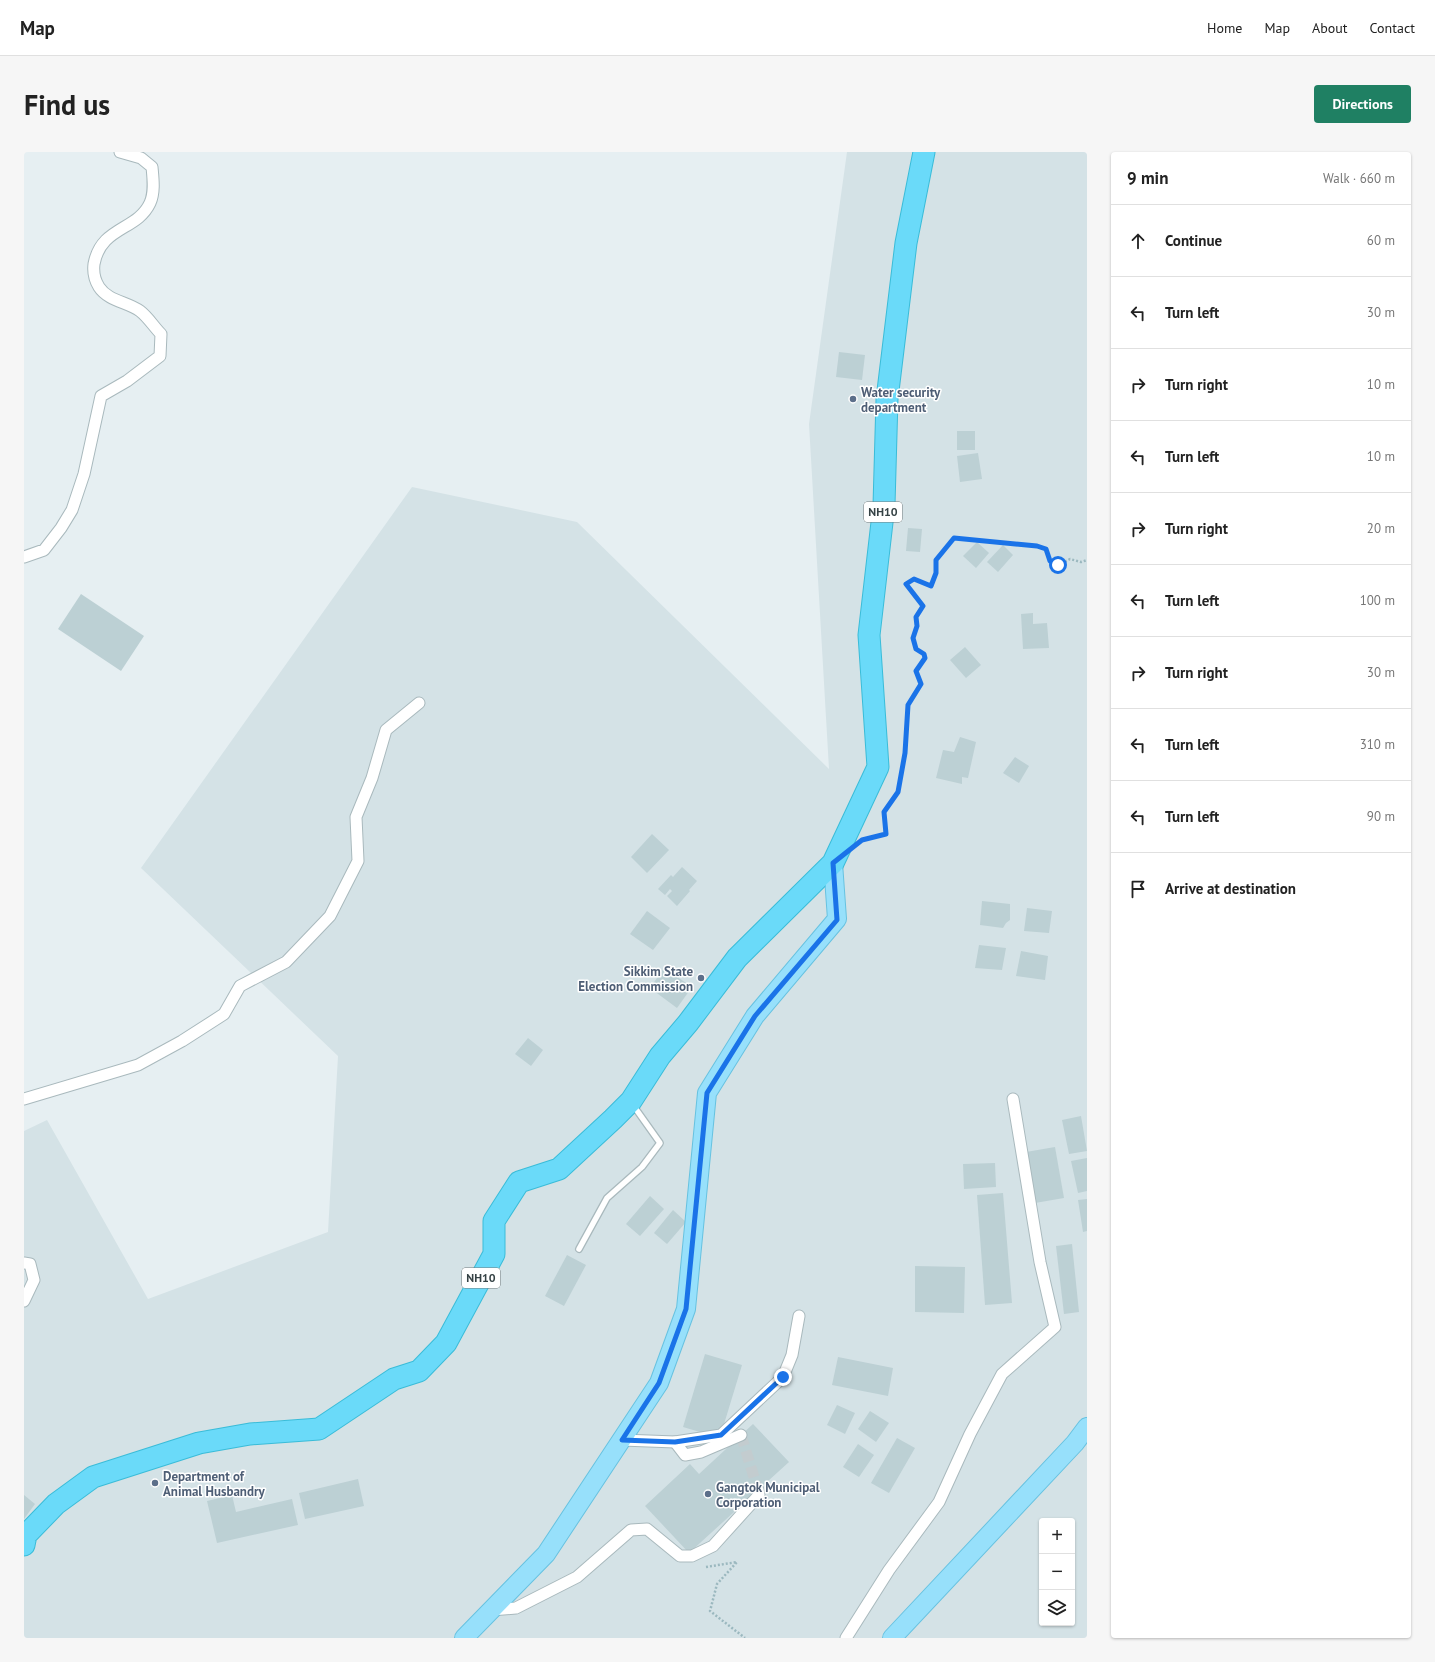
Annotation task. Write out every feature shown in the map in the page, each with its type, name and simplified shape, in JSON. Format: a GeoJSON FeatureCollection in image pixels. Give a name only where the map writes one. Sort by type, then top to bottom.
{"type":"FeatureCollection","features":[{"type":"Feature","properties":{"kind":"highway","name":"NH10"},"geometry":{"type":"LineString","coordinates":[[24,1545],[26,1535],[56,1504],[93,1477],[199,1443],[250,1434],[319,1429],[394,1379],[419,1371],[446,1343],[494,1254],[494,1220],[519,1182],[559,1169],[631,1101],[660,1056],[688,1023],[737,958],[833,863],[878,767],[869,635],[884,504],[887,399],[906,243],[924,152]]}},
{"type":"Feature","properties":{"kind":"main road"},"geometry":{"type":"LineString","coordinates":[[464,1638],[546,1554],[659,1383],[686,1309],[707,1093],[755,1016],[837,920],[833,863]]}},
{"type":"Feature","properties":{"kind":"main road"},"geometry":{"type":"LineString","coordinates":[[892,1638],[1075,1443],[1087,1428]]}},
{"type":"Feature","properties":{"kind":"street"},"geometry":{"type":"LineString","coordinates":[[24,557],[44,550],[62,528],[72,510],[84,474],[101,396],[127,381],[160,356],[161,334],[140,311],[116,301],[99,288],[92,273],[96,252],[108,236],[140,216],[150,203],[154,184],[152,167],[141,158],[120,152]]}},
{"type":"Feature","properties":{"kind":"street"},"geometry":{"type":"LineString","coordinates":[[24,1099],[138,1065],[182,1041],[224,1014],[240,986],[286,962],[330,916],[358,861],[356,818],[372,778],[386,730],[419,703]]}},
{"type":"Feature","properties":{"kind":"street"},"geometry":{"type":"LineString","coordinates":[[846,1638],[889,1570],[939,1502],[970,1434],[1002,1374],[1055,1327],[1040,1262],[1013,1099]]}},
{"type":"Feature","properties":{"kind":"street"},"geometry":{"type":"LineString","coordinates":[[24,1263],[30,1264],[34,1280],[24,1301]]}},
{"type":"Feature","properties":{"kind":"street"},"geometry":{"type":"LineString","coordinates":[[622,1440],[675,1442],[721,1435],[783,1377],[792,1355],[799,1316]]}},
{"type":"Feature","properties":{"kind":"street"},"geometry":{"type":"LineString","coordinates":[[675,1442],[685,1455],[701,1452],[741,1435]]}},
{"type":"Feature","properties":{"kind":"street"},"geometry":{"type":"LineString","coordinates":[[491,1610],[516,1608],[577,1577],[631,1530],[647,1529],[680,1556],[692,1556],[713,1546],[759,1495],[758,1490]]}},
{"type":"Feature","properties":{"kind":"lane"},"geometry":{"type":"LineString","coordinates":[[579,1248],[607,1198],[642,1167],[660,1143],[631,1101]]}},
{"type":"Feature","properties":{"kind":"path"},"geometry":{"type":"LineString","coordinates":[[862,840],[886,834],[884,812],[898,792],[905,753],[908,705],[921,684],[916,671],[925,658],[924,654],[916,649],[913,638],[917,626],[916,617],[923,606],[906,584],[914,579],[931,586],[936,573],[936,560],[954,538],[1037,546],[1046,549],[1050,561],[1058,565],[1070,559],[1081,562],[1087,560]]}},
{"type":"Feature","properties":{"kind":"path"},"geometry":{"type":"LineString","coordinates":[[706,1567],[737,1562],[717,1584],[710,1611],[745,1638]]}},
{"type":"Feature","properties":{"kind":"shaded area"},"geometry":{"type":"Polygon","coordinates":[[[847,152],[1087,152],[1087,1638],[24,1638],[24,1131],[47,1120],[148,1299],[328,1232],[338,1056],[141,868],[412,487],[577,522],[829,769],[809,424],[847,152]]]}},
{"type":"Feature","properties":{"kind":"building"},"geometry":{"type":"Polygon","coordinates":[[[839,352],[865,355],[862,380],[836,377],[839,352]]]}},
{"type":"Feature","properties":{"kind":"building"},"geometry":{"type":"Polygon","coordinates":[[[957,431],[975,431],[975,450],[957,450],[957,431]]]}},
{"type":"Feature","properties":{"kind":"building"},"geometry":{"type":"Polygon","coordinates":[[[978,453],[982,479],[960,482],[957,456],[978,453]]]}},
{"type":"Feature","properties":{"kind":"building"},"geometry":{"type":"Polygon","coordinates":[[[908,528],[922,529],[920,552],[906,551],[908,528]]]}},
{"type":"Feature","properties":{"kind":"building"},"geometry":{"type":"Polygon","coordinates":[[[977,542],[989,553],[976,568],[963,556],[977,542]]]}},
{"type":"Feature","properties":{"kind":"building"},"geometry":{"type":"Polygon","coordinates":[[[1003,545],[1013,555],[998,572],[987,562],[1003,545]]]}},
{"type":"Feature","properties":{"kind":"building"},"geometry":{"type":"Polygon","coordinates":[[[81,594],[144,636],[121,671],[58,629],[81,594]]]}},
{"type":"Feature","properties":{"kind":"building"},"geometry":{"type":"Polygon","coordinates":[[[1033,613],[1033,624],[1047,623],[1049,648],[1023,649],[1021,614],[1033,613]]]}},
{"type":"Feature","properties":{"kind":"building"},"geometry":{"type":"Polygon","coordinates":[[[965,647],[981,665],[966,678],[950,660],[965,647]]]}},
{"type":"Feature","properties":{"kind":"building"},"geometry":{"type":"Polygon","coordinates":[[[960,737],[976,742],[968,778],[962,777],[962,784],[936,778],[943,750],[954,752],[960,737]]]}},
{"type":"Feature","properties":{"kind":"building"},"geometry":{"type":"Polygon","coordinates":[[[1015,757],[1029,766],[1019,783],[1003,773],[1015,757]]]}},
{"type":"Feature","properties":{"kind":"building"},"geometry":{"type":"Polygon","coordinates":[[[652,834],[669,850],[647,873],[631,857],[652,834]]]}},
{"type":"Feature","properties":{"kind":"building"},"geometry":{"type":"Polygon","coordinates":[[[682,867],[697,881],[677,906],[667,896],[672,891],[670,889],[665,895],[658,889],[671,875],[673,877],[682,867]]]}},
{"type":"Feature","properties":{"kind":"building"},"geometry":{"type":"Polygon","coordinates":[[[982,901],[1010,904],[1010,920],[1003,928],[980,925],[982,901]]]}},
{"type":"Feature","properties":{"kind":"building"},"geometry":{"type":"Polygon","coordinates":[[[1027,908],[1052,911],[1049,933],[1024,931],[1027,908]]]}},
{"type":"Feature","properties":{"kind":"building"},"geometry":{"type":"Polygon","coordinates":[[[647,911],[670,928],[653,950],[630,934],[647,911]]]}},
{"type":"Feature","properties":{"kind":"building"},"geometry":{"type":"Polygon","coordinates":[[[979,945],[1006,948],[1002,970],[975,968],[979,945]]]}},
{"type":"Feature","properties":{"kind":"building"},"geometry":{"type":"Polygon","coordinates":[[[1021,951],[1048,956],[1045,980],[1016,976],[1021,951]]]}},
{"type":"Feature","properties":{"kind":"building"},"geometry":{"type":"Polygon","coordinates":[[[664,968],[692,987],[677,1008],[650,988],[664,968]]]}},
{"type":"Feature","properties":{"kind":"building"},"geometry":{"type":"Polygon","coordinates":[[[528,1038],[543,1050],[531,1066],[515,1054],[528,1038]]]}},
{"type":"Feature","properties":{"kind":"building"},"geometry":{"type":"Polygon","coordinates":[[[1081,1116],[1087,1151],[1069,1154],[1062,1120],[1081,1116]]]}},
{"type":"Feature","properties":{"kind":"building"},"geometry":{"type":"Polygon","coordinates":[[[1055,1147],[1064,1198],[1035,1203],[1026,1152],[1055,1147]]]}},
{"type":"Feature","properties":{"kind":"building"},"geometry":{"type":"Polygon","coordinates":[[[1087,1158],[1087,1191],[1078,1193],[1071,1161],[1087,1158]]]}},
{"type":"Feature","properties":{"kind":"building"},"geometry":{"type":"Polygon","coordinates":[[[995,1163],[996,1187],[964,1189],[963,1164],[995,1163]]]}},
{"type":"Feature","properties":{"kind":"building"},"geometry":{"type":"Polygon","coordinates":[[[1003,1193],[1012,1303],[985,1305],[977,1195],[1003,1193]]]}},
{"type":"Feature","properties":{"kind":"building"},"geometry":{"type":"Polygon","coordinates":[[[650,1196],[664,1209],[640,1236],[626,1224],[650,1196]]]}},
{"type":"Feature","properties":{"kind":"building"},"geometry":{"type":"Polygon","coordinates":[[[1087,1199],[1087,1231],[1083,1232],[1078,1200],[1087,1199]]]}},
{"type":"Feature","properties":{"kind":"building"},"geometry":{"type":"Polygon","coordinates":[[[673,1210],[686,1222],[667,1244],[654,1233],[673,1210]]]}},
{"type":"Feature","properties":{"kind":"building"},"geometry":{"type":"Polygon","coordinates":[[[1072,1244],[1079,1312],[1064,1314],[1056,1246],[1072,1244]]]}},
{"type":"Feature","properties":{"kind":"building"},"geometry":{"type":"Polygon","coordinates":[[[567,1255],[586,1265],[564,1306],[545,1296],[567,1255]]]}},
{"type":"Feature","properties":{"kind":"building"},"geometry":{"type":"Polygon","coordinates":[[[915,1266],[965,1267],[964,1313],[915,1312],[915,1266]]]}},
{"type":"Feature","properties":{"kind":"building"},"geometry":{"type":"Polygon","coordinates":[[[705,1354],[742,1365],[721,1434],[711,1431],[710,1435],[683,1427],[705,1354]]]}},
{"type":"Feature","properties":{"kind":"building"},"geometry":{"type":"Polygon","coordinates":[[[838,1357],[893,1368],[888,1396],[832,1385],[838,1357]]]}},
{"type":"Feature","properties":{"kind":"building"},"geometry":{"type":"Polygon","coordinates":[[[837,1405],[855,1413],[845,1434],[827,1425],[837,1405]]]}},
{"type":"Feature","properties":{"kind":"building"},"geometry":{"type":"Polygon","coordinates":[[[870,1411],[889,1423],[876,1442],[858,1429],[870,1411]]]}},
{"type":"Feature","properties":{"kind":"building"},"geometry":{"type":"Polygon","coordinates":[[[753,1424],[789,1462],[689,1553],[645,1506],[690,1464],[699,1474],[753,1424]]]}},
{"type":"Feature","properties":{"kind":"building"},"geometry":{"type":"Polygon","coordinates":[[[897,1438],[915,1448],[889,1493],[871,1483],[897,1438]]]}},
{"type":"Feature","properties":{"kind":"building"},"geometry":{"type":"Polygon","coordinates":[[[858,1444],[874,1455],[859,1477],[843,1467],[858,1444]]]}},
{"type":"Feature","properties":{"kind":"building"},"geometry":{"type":"Polygon","coordinates":[[[358,1479],[364,1506],[305,1519],[299,1493],[358,1479]]]}},
{"type":"Feature","properties":{"kind":"building"},"geometry":{"type":"Polygon","coordinates":[[[24,1495],[35,1504],[24,1519],[24,1495]]]}},
{"type":"Feature","properties":{"kind":"building"},"geometry":{"type":"Polygon","coordinates":[[[232,1495],[236,1512],[292,1499],[298,1525],[217,1543],[207,1501],[232,1495]]]}},
{"type":"Feature","properties":{"kind":"tunnel"},"geometry":{"type":"LineString","coordinates":[[741,1435],[758,1490]]}},
{"type":"Feature","properties":{"kind":"place","name":"Water security department"},"geometry":{"type":"Point","coordinates":[853,399]}},
{"type":"Feature","properties":{"kind":"place","name":"Sikkim State Election Commission"},"geometry":{"type":"Point","coordinates":[701,978]}},
{"type":"Feature","properties":{"kind":"place","name":"Department of Animal Husbandry"},"geometry":{"type":"Point","coordinates":[155,1483]}},
{"type":"Feature","properties":{"kind":"place","name":"Gangtok Municipal Corporation"},"geometry":{"type":"Point","coordinates":[708,1494]}},
{"type":"Feature","properties":{"kind":"route"},"geometry":{"type":"LineString","coordinates":[[783,1377],[721,1435],[675,1442],[622,1440],[659,1383],[686,1309],[707,1093],[755,1016],[837,920],[833,863],[862,840],[886,834],[884,812],[898,792],[905,753],[908,705],[921,684],[916,671],[925,658],[924,654],[916,649],[913,638],[917,626],[916,617],[923,606],[906,584],[914,579],[931,586],[936,573],[936,560],[954,538],[1037,546],[1046,549],[1050,561],[1058,565]]}}]}
